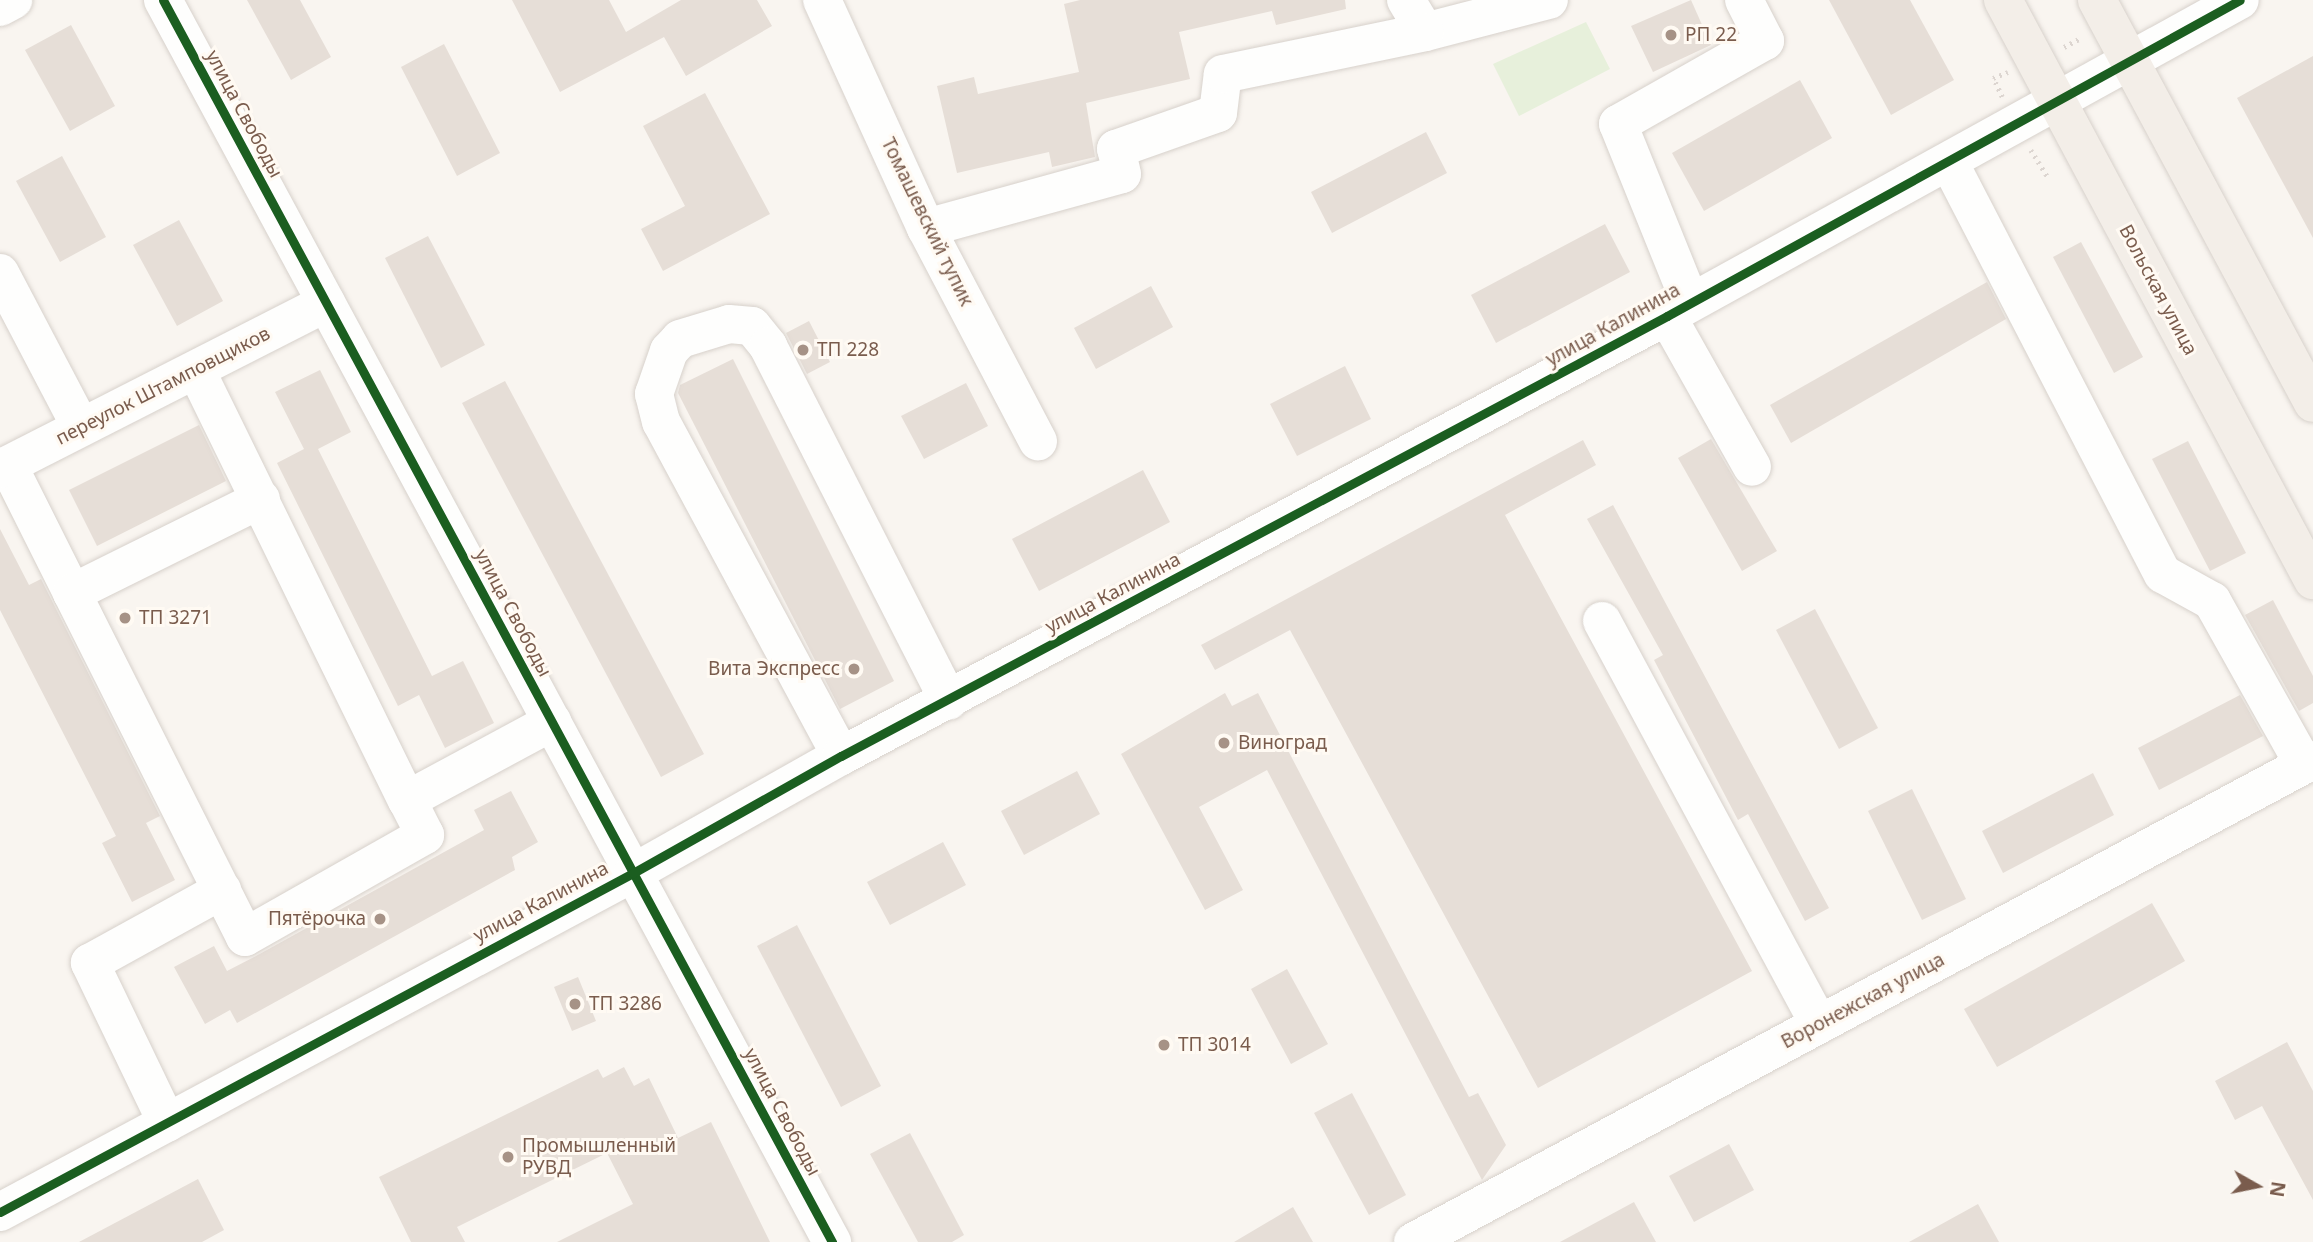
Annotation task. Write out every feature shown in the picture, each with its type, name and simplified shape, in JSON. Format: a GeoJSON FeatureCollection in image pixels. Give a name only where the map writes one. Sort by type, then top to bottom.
{"type":"FeatureCollection","features":[{"type":"Feature","properties":{"kind":"main road","name":"Вольская улица"},"geometry":{"type":"LineString","coordinates":[[2003,0],[2313,580]]}},
{"type":"Feature","properties":{"kind":"main road"},"geometry":{"type":"LineString","coordinates":[[2097,0],[2313,403]]}},
{"type":"Feature","properties":{"kind":"street"},"geometry":{"type":"LineString","coordinates":[[0,6],[13,0]]}},
{"type":"Feature","properties":{"kind":"street","name":"улица Свободы"},"geometry":{"type":"LineString","coordinates":[[163,0],[832,1242]]}},
{"type":"Feature","properties":{"kind":"street","name":"Томашевский тупик"},"geometry":{"type":"LineString","coordinates":[[822,0],[926,228],[1038,441]]}},
{"type":"Feature","properties":{"kind":"street"},"geometry":{"type":"LineString","coordinates":[[926,228],[1122,174],[1116,149],[1219,113],[1223,74],[1415,16],[1549,0]]}},
{"type":"Feature","properties":{"kind":"street"},"geometry":{"type":"LineString","coordinates":[[1744,0],[1765,41],[1618,124],[1679,309],[1752,467]]}},
{"type":"Feature","properties":{"kind":"street","name":"улица Калинина"},"geometry":{"type":"LineString","coordinates":[[0,1212],[633,873],[841,756],[949,701],[1679,309],[1949,162],[2056,98],[2240,0]]}},
{"type":"Feature","properties":{"kind":"street"},"geometry":{"type":"LineString","coordinates":[[1949,162],[2163,573],[2212,601],[2309,763]]}},
{"type":"Feature","properties":{"kind":"street"},"geometry":{"type":"LineString","coordinates":[[0,273],[9,312],[81,428]]}},
{"type":"Feature","properties":{"kind":"street","name":"переулок Штамповщиков"},"geometry":{"type":"LineString","coordinates":[[4,467],[326,303]]}},
{"type":"Feature","properties":{"kind":"street"},"geometry":{"type":"LineString","coordinates":[[841,756],[661,422],[653,394],[668,351],[680,339],[729,324],[752,326],[768,346],[949,701]]}},
{"type":"Feature","properties":{"kind":"street"},"geometry":{"type":"LineString","coordinates":[[4,467],[72,593],[245,937],[425,835],[196,370]]}},
{"type":"Feature","properties":{"kind":"street"},"geometry":{"type":"LineString","coordinates":[[72,593],[261,499]]}},
{"type":"Feature","properties":{"kind":"street"},"geometry":{"type":"LineString","coordinates":[[1602,621],[1819,1024]]}},
{"type":"Feature","properties":{"kind":"street"},"geometry":{"type":"LineString","coordinates":[[407,800],[552,722]]}},
{"type":"Feature","properties":{"kind":"street","name":"Воронежская улица"},"geometry":{"type":"LineString","coordinates":[[1413,1242],[2309,763]]}},
{"type":"Feature","properties":{"kind":"street"},"geometry":{"type":"LineString","coordinates":[[167,1123],[90,963],[222,890]]}},
{"type":"Feature","properties":{"kind":"green space"},"geometry":{"type":"Polygon","coordinates":[[[1586,22],[1610,69],[1519,116],[1493,64],[1586,22]]]}},
{"type":"Feature","properties":{"kind":"building"},"geometry":{"type":"Polygon","coordinates":[[[247,0],[300,0],[331,57],[291,80],[247,0]]]}},
{"type":"Feature","properties":{"kind":"building"},"geometry":{"type":"Polygon","coordinates":[[[512,0],[609,0],[626,32],[681,0],[757,0],[772,26],[686,76],[664,37],[560,92],[512,0]]]}},
{"type":"Feature","properties":{"kind":"building"},"geometry":{"type":"Polygon","coordinates":[[[1080,0],[1345,0],[1346,9],[1276,25],[1272,11],[1179,32],[1190,79],[1086,103],[1095,157],[1052,167],[1049,152],[957,173],[937,86],[974,77],[978,94],[1079,72],[1064,4],[1080,0]]]}},
{"type":"Feature","properties":{"kind":"building","name":"РП 22"},"geometry":{"type":"Polygon","coordinates":[[[1691,0],[1711,45],[1653,72],[1631,26],[1691,0]]]}},
{"type":"Feature","properties":{"kind":"building"},"geometry":{"type":"Polygon","coordinates":[[[1829,0],[1910,0],[1954,80],[1891,115],[1829,0]]]}},
{"type":"Feature","properties":{"kind":"building"},"geometry":{"type":"Polygon","coordinates":[[[71,25],[115,106],[70,131],[25,50],[71,25]]]}},
{"type":"Feature","properties":{"kind":"building"},"geometry":{"type":"Polygon","coordinates":[[[444,44],[500,153],[457,176],[401,67],[444,44]]]}},
{"type":"Feature","properties":{"kind":"building"},"geometry":{"type":"Polygon","coordinates":[[[2313,56],[2313,238],[2237,98],[2313,56]]]}},
{"type":"Feature","properties":{"kind":"building"},"geometry":{"type":"Polygon","coordinates":[[[1800,80],[1832,138],[1704,211],[1672,153],[1800,80]]]}},
{"type":"Feature","properties":{"kind":"building"},"geometry":{"type":"Polygon","coordinates":[[[705,93],[770,214],[663,271],[641,229],[685,206],[643,126],[705,93]]]}},
{"type":"Feature","properties":{"kind":"building"},"geometry":{"type":"Polygon","coordinates":[[[1426,132],[1447,173],[1332,233],[1311,192],[1426,132]]]}},
{"type":"Feature","properties":{"kind":"building"},"geometry":{"type":"Polygon","coordinates":[[[62,156],[106,237],[60,262],[16,181],[62,156]]]}},
{"type":"Feature","properties":{"kind":"building"},"geometry":{"type":"Polygon","coordinates":[[[179,220],[223,301],[177,326],[133,245],[179,220]]]}},
{"type":"Feature","properties":{"kind":"building"},"geometry":{"type":"Polygon","coordinates":[[[1605,224],[1630,272],[1496,343],[1471,295],[1605,224]]]}},
{"type":"Feature","properties":{"kind":"building"},"geometry":{"type":"Polygon","coordinates":[[[428,236],[485,345],[441,368],[385,258],[428,236]]]}},
{"type":"Feature","properties":{"kind":"building"},"geometry":{"type":"Polygon","coordinates":[[[2081,242],[2143,357],[2114,373],[2053,257],[2081,242]]]}},
{"type":"Feature","properties":{"kind":"building"},"geometry":{"type":"Polygon","coordinates":[[[1987,282],[2006,319],[1791,443],[1770,405],[1987,282]]]}},
{"type":"Feature","properties":{"kind":"building"},"geometry":{"type":"Polygon","coordinates":[[[1151,286],[1173,327],[1096,369],[1074,328],[1151,286]]]}},
{"type":"Feature","properties":{"kind":"building","name":"ТП 228"},"geometry":{"type":"Polygon","coordinates":[[[809,321],[830,362],[807,374],[786,333],[809,321]]]}},
{"type":"Feature","properties":{"kind":"building"},"geometry":{"type":"Polygon","coordinates":[[[733,359],[894,681],[840,709],[678,393],[680,385],[733,359]]]}},
{"type":"Feature","properties":{"kind":"building"},"geometry":{"type":"Polygon","coordinates":[[[1345,366],[1371,419],[1297,456],[1270,404],[1345,366]]]}},
{"type":"Feature","properties":{"kind":"building"},"geometry":{"type":"Polygon","coordinates":[[[320,370],[351,432],[318,449],[432,676],[463,661],[494,723],[445,748],[419,695],[398,706],[277,463],[304,449],[275,392],[320,370]]]}},
{"type":"Feature","properties":{"kind":"building"},"geometry":{"type":"Polygon","coordinates":[[[505,381],[704,754],[661,777],[462,403],[505,381]]]}},
{"type":"Feature","properties":{"kind":"building"},"geometry":{"type":"Polygon","coordinates":[[[966,383],[988,426],[924,459],[901,416],[966,383]]]}},
{"type":"Feature","properties":{"kind":"building"},"geometry":{"type":"Polygon","coordinates":[[[199,425],[226,481],[97,546],[69,490],[199,425]]]}},
{"type":"Feature","properties":{"kind":"building"},"geometry":{"type":"Polygon","coordinates":[[[1711,439],[1777,551],[1742,571],[1678,458],[1711,439]]]}},
{"type":"Feature","properties":{"kind":"building"},"geometry":{"type":"Polygon","coordinates":[[[1583,440],[1596,465],[1505,515],[1752,971],[1538,1088],[1290,630],[1215,670],[1201,645],[1583,440]]]}},
{"type":"Feature","properties":{"kind":"building"},"geometry":{"type":"Polygon","coordinates":[[[2188,441],[2246,553],[2210,571],[2152,459],[2188,441]]]}},
{"type":"Feature","properties":{"kind":"building"},"geometry":{"type":"Polygon","coordinates":[[[1143,470],[1170,522],[1039,591],[1012,539],[1143,470]]]}},
{"type":"Feature","properties":{"kind":"building"},"geometry":{"type":"Polygon","coordinates":[[[1613,505],[1829,908],[1805,921],[1748,814],[1738,820],[1654,660],[1663,655],[1587,519],[1613,505]]]}},
{"type":"Feature","properties":{"kind":"building"},"geometry":{"type":"Polygon","coordinates":[[[0,529],[29,585],[41,579],[160,816],[146,823],[175,880],[132,902],[102,843],[116,836],[0,610],[0,529]]]}},
{"type":"Feature","properties":{"kind":"building"},"geometry":{"type":"Polygon","coordinates":[[[2273,600],[2313,676],[2313,703],[2299,711],[2245,615],[2273,600]]]}},
{"type":"Feature","properties":{"kind":"building"},"geometry":{"type":"Polygon","coordinates":[[[1815,609],[1878,728],[1839,749],[1776,630],[1815,609]]]}},
{"type":"Feature","properties":{"kind":"building"},"geometry":{"type":"Polygon","coordinates":[[[1225,693],[1232,706],[1258,693],[1469,1097],[1478,1093],[1506,1145],[1482,1180],[1267,770],[1199,807],[1243,890],[1205,910],[1121,754],[1225,693]]]}},
{"type":"Feature","properties":{"kind":"building"},"geometry":{"type":"Polygon","coordinates":[[[2240,695],[2263,736],[2159,790],[2138,748],[2240,695]]]}},
{"type":"Feature","properties":{"kind":"building"},"geometry":{"type":"Polygon","coordinates":[[[1077,771],[1100,814],[1024,855],[1001,811],[1077,771]]]}},
{"type":"Feature","properties":{"kind":"building"},"geometry":{"type":"Polygon","coordinates":[[[2093,773],[2114,815],[2003,873],[1982,831],[2093,773]]]}},
{"type":"Feature","properties":{"kind":"building"},"geometry":{"type":"Polygon","coordinates":[[[1912,789],[1966,899],[1922,920],[1868,811],[1912,789]]]}},
{"type":"Feature","properties":{"kind":"building"},"geometry":{"type":"Polygon","coordinates":[[[511,791],[538,842],[512,857],[515,870],[237,1023],[230,1010],[205,1024],[174,967],[214,946],[227,971],[256,956],[484,830],[474,810],[511,791]]]}},
{"type":"Feature","properties":{"kind":"building"},"geometry":{"type":"Polygon","coordinates":[[[943,842],[966,885],[890,925],[867,882],[943,842]]]}},
{"type":"Feature","properties":{"kind":"building"},"geometry":{"type":"Polygon","coordinates":[[[2152,903],[2185,961],[1997,1067],[1964,1009],[2152,903]]]}},
{"type":"Feature","properties":{"kind":"building"},"geometry":{"type":"Polygon","coordinates":[[[797,925],[881,1086],[841,1107],[757,946],[797,925]]]}},
{"type":"Feature","properties":{"kind":"building"},"geometry":{"type":"Polygon","coordinates":[[[1287,969],[1328,1044],[1291,1064],[1251,989],[1287,969]]]}},
{"type":"Feature","properties":{"kind":"building","name":"ТП 3286"},"geometry":{"type":"Polygon","coordinates":[[[578,977],[596,1021],[572,1031],[554,987],[578,977]]]}},
{"type":"Feature","properties":{"kind":"building"},"geometry":{"type":"Polygon","coordinates":[[[2287,1042],[2313,1091],[2313,1200],[2262,1106],[2235,1120],[2215,1081],[2287,1042]]]}},
{"type":"Feature","properties":{"kind":"building","name":"Промышленный РУВД"},"geometry":{"type":"Polygon","coordinates":[[[624,1067],[634,1086],[649,1078],[678,1138],[711,1122],[770,1242],[557,1242],[633,1204],[607,1153],[457,1227],[465,1242],[411,1242],[379,1177],[598,1069],[603,1078],[624,1067]]]}},
{"type":"Feature","properties":{"kind":"building"},"geometry":{"type":"Polygon","coordinates":[[[1352,1093],[1406,1195],[1369,1215],[1314,1113],[1352,1093]]]}},
{"type":"Feature","properties":{"kind":"building"},"geometry":{"type":"Polygon","coordinates":[[[910,1133],[964,1235],[952,1242],[918,1242],[870,1154],[910,1133]]]}},
{"type":"Feature","properties":{"kind":"building"},"geometry":{"type":"Polygon","coordinates":[[[1729,1144],[1754,1190],[1694,1222],[1669,1176],[1729,1144]]]}},
{"type":"Feature","properties":{"kind":"building"},"geometry":{"type":"Polygon","coordinates":[[[198,1179],[224,1230],[202,1242],[79,1242],[198,1179]]]}},
{"type":"Feature","properties":{"kind":"building"},"geometry":{"type":"Polygon","coordinates":[[[1634,1202],[1656,1242],[1560,1242],[1634,1202]]]}},
{"type":"Feature","properties":{"kind":"building"},"geometry":{"type":"Polygon","coordinates":[[[1978,1204],[1999,1242],[1909,1242],[1978,1204]]]}},
{"type":"Feature","properties":{"kind":"building"},"geometry":{"type":"Polygon","coordinates":[[[1293,1207],[1313,1242],[1234,1242],[1293,1207]]]}},
{"type":"Feature","properties":{"kind":"cycle path"},"geometry":{"type":"LineString","coordinates":[[163,0],[832,1242]]}},
{"type":"Feature","properties":{"kind":"cycle path"},"geometry":{"type":"LineString","coordinates":[[0,1212],[633,873],[841,756],[1667,316],[2240,0]]}},
{"type":"Feature","properties":{"kind":"place","name":"РП 22"},"geometry":{"type":"Point","coordinates":[1671,35]}},
{"type":"Feature","properties":{"kind":"place","name":"ТП 228"},"geometry":{"type":"Point","coordinates":[803,350]}},
{"type":"Feature","properties":{"kind":"place","name":"ТП 3271"},"geometry":{"type":"Point","coordinates":[125,618]}},
{"type":"Feature","properties":{"kind":"place","name":"Вита Экспресс"},"geometry":{"type":"Point","coordinates":[854,669]}},
{"type":"Feature","properties":{"kind":"place","name":"Виноград"},"geometry":{"type":"Point","coordinates":[1224,743]}},
{"type":"Feature","properties":{"kind":"place","name":"Пятёрочка"},"geometry":{"type":"Point","coordinates":[380,919]}},
{"type":"Feature","properties":{"kind":"place","name":"ТП 3286"},"geometry":{"type":"Point","coordinates":[575,1004]}},
{"type":"Feature","properties":{"kind":"place","name":"ТП 3014"},"geometry":{"type":"Point","coordinates":[1164,1045]}},
{"type":"Feature","properties":{"kind":"place","name":"Промышленный РУВД"},"geometry":{"type":"Point","coordinates":[508,1157]}}]}
